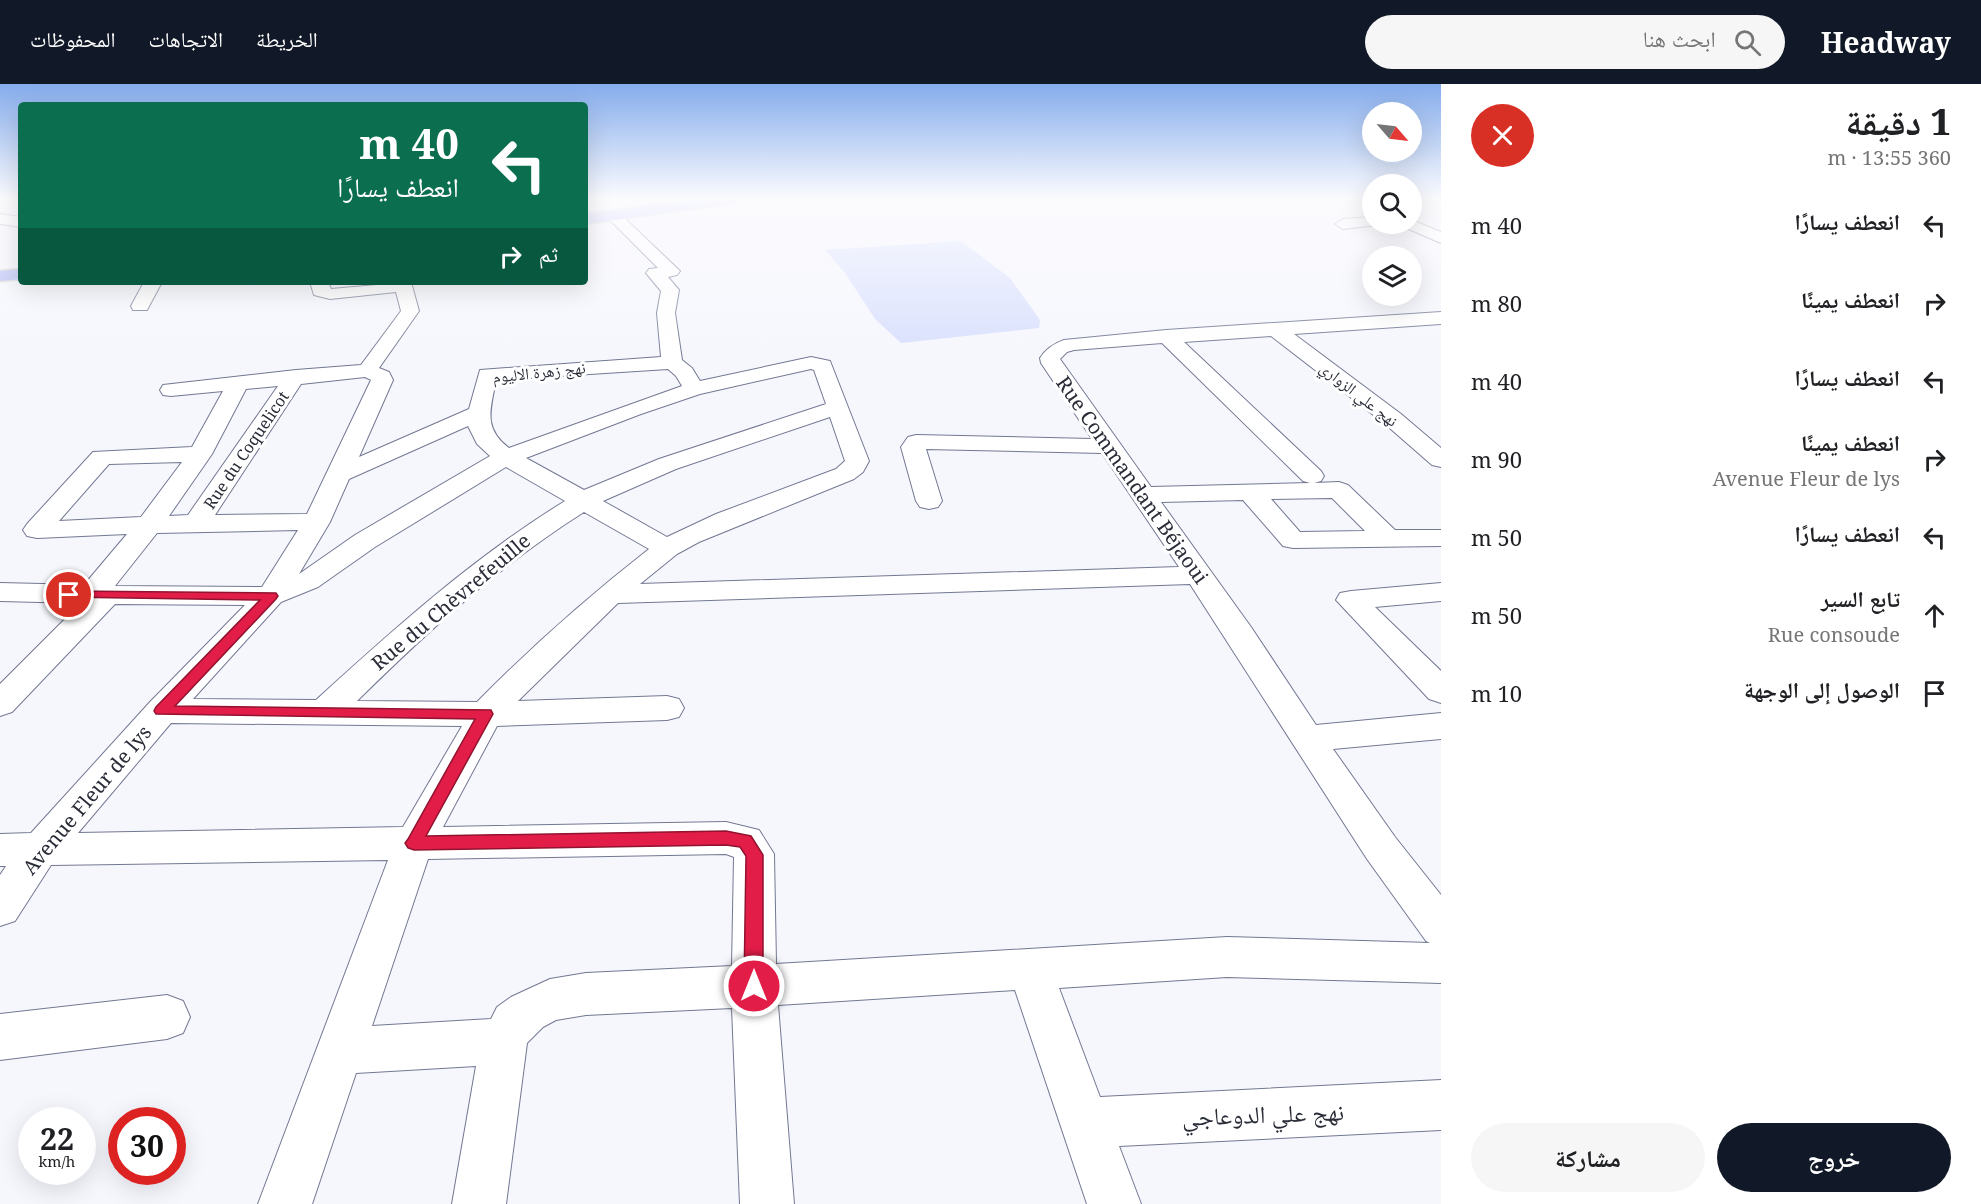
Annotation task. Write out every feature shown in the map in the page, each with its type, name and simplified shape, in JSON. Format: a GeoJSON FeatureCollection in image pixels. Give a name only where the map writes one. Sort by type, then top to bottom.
{"type":"FeatureCollection","features":[{"type":"Feature","properties":{"kind":"main road"},"geometry":{"type":"LineString","coordinates":[[0,278],[18,276]]}},
{"type":"Feature","properties":{"kind":"street"},"geometry":{"type":"LineString","coordinates":[[651,251],[671,271],[655,273],[670,290],[666,313],[672,363],[685,372],[694,390]]}},
{"type":"Feature","properties":{"kind":"street"},"geometry":{"type":"LineString","coordinates":[[140,306],[151,285]]}},
{"type":"Feature","properties":{"kind":"street"},"geometry":{"type":"LineString","coordinates":[[320,285],[320,291],[330,294],[396,285]]}},
{"type":"Feature","properties":{"kind":"street"},"geometry":{"type":"LineString","coordinates":[[171,390],[367,370],[410,310],[403,285]]}},
{"type":"Feature","properties":{"kind":"street","name":"Rue Commandant Béjaoui"},"geometry":{"type":"LineString","coordinates":[[1441,318],[1071,344],[1053,353],[1050,358],[1051,363],[1107,446],[1240,634],[1307,739],[1381,848],[1441,928]]}},
{"type":"Feature","properties":{"kind":"street","name":"نهج علي الزواري"},"geometry":{"type":"LineString","coordinates":[[1276,330],[1393,419],[1441,460]]}},
{"type":"Feature","properties":{"kind":"street"},"geometry":{"type":"LineString","coordinates":[[1166,336],[1312,476]]}},
{"type":"Feature","properties":{"kind":"street","name":"نهج زهرة الاليوم"},"geometry":{"type":"LineString","coordinates":[[479,413],[487,374],[672,363]]}},
{"type":"Feature","properties":{"kind":"street"},"geometry":{"type":"LineString","coordinates":[[0,592],[99,596],[271,596],[308,580],[365,541],[506,457],[633,409],[694,390],[811,363],[823,365],[857,461],[854,467],[831,480],[689,536],[668,548],[610,594],[516,682],[486,714],[414,843],[285,1204]]}},
{"type":"Feature","properties":{"kind":"street","name":"Avenue Fleur de lys"},"geometry":{"type":"LineString","coordinates":[[0,908],[40,850],[162,711],[271,596],[317,522],[342,473],[382,380],[382,376],[367,370]]}},
{"type":"Feature","properties":{"kind":"street","name":"Rue du Coquelicot"},"geometry":{"type":"LineString","coordinates":[[196,523],[296,376]]}},
{"type":"Feature","properties":{"kind":"street"},"geometry":{"type":"LineString","coordinates":[[0,704],[99,596],[200,454],[239,382]]}},
{"type":"Feature","properties":{"kind":"street","name":"Rue du Chèvrefeuille"},"geometry":{"type":"LineString","coordinates":[[324,712],[396,644],[472,580],[516,545],[585,500],[649,471],[838,406]]}},
{"type":"Feature","properties":{"kind":"street"},"geometry":{"type":"LineString","coordinates":[[342,473],[479,413],[478,428],[486,442],[506,457],[668,548]]}},
{"type":"Feature","properties":{"kind":"street"},"geometry":{"type":"LineString","coordinates":[[929,501],[913,447],[916,442],[1107,446]]}},
{"type":"Feature","properties":{"kind":"street","name":"Rue du Coquelicot"},"geometry":{"type":"LineString","coordinates":[[200,454],[102,457],[37,530],[196,523],[317,522]]}},
{"type":"Feature","properties":{"kind":"street"},"geometry":{"type":"LineString","coordinates":[[1141,495],[1339,490],[1387,538]]}},
{"type":"Feature","properties":{"kind":"street"},"geometry":{"type":"LineString","coordinates":[[1250,492],[1293,540],[1441,538]]}},
{"type":"Feature","properties":{"kind":"street"},"geometry":{"type":"LineString","coordinates":[[610,594],[1199,575]]}},
{"type":"Feature","properties":{"kind":"street"},"geometry":{"type":"LineString","coordinates":[[1441,592],[1351,600],[1429,662],[1441,691]]}},
{"type":"Feature","properties":{"kind":"street"},"geometry":{"type":"LineString","coordinates":[[162,711],[486,714],[667,708]]}},
{"type":"Feature","properties":{"kind":"street"},"geometry":{"type":"LineString","coordinates":[[1307,739],[1441,726]]}},
{"type":"Feature","properties":{"kind":"street"},"geometry":{"type":"LineString","coordinates":[[0,850],[726,838],[745,841],[754,855],[754,986],[767,1204]]}},
{"type":"Feature","properties":{"kind":"street"},"geometry":{"type":"LineString","coordinates":[[479,1204],[504,1041],[513,1023],[550,1000],[586,994],[1227,957],[1441,963]]}},
{"type":"Feature","properties":{"kind":"street"},"geometry":{"type":"LineString","coordinates":[[1030,969],[1114,1204]]}},
{"type":"Feature","properties":{"kind":"street"},"geometry":{"type":"LineString","coordinates":[[0,1037],[167,1017]]}},
{"type":"Feature","properties":{"kind":"street"},"geometry":{"type":"LineString","coordinates":[[341,1051],[504,1041]]}},
{"type":"Feature","properties":{"kind":"street","name":"نهج علي الدوعاجي"},"geometry":{"type":"LineString","coordinates":[[1084,1123],[1441,1105]]}},
{"type":"Feature","properties":{"kind":"shaded area"},"geometry":{"type":"Polygon","coordinates":[[[826,251],[975,251],[1010,278],[1040,320],[1039,328],[901,343],[875,319],[845,273],[826,251]]]}},
{"type":"Feature","properties":{"kind":"route"},"geometry":{"type":"LineString","coordinates":[[69,595],[271,596],[162,711],[486,714],[468,742],[414,843],[726,838],[745,841],[752,848],[754,855],[754,986]]}}]}
